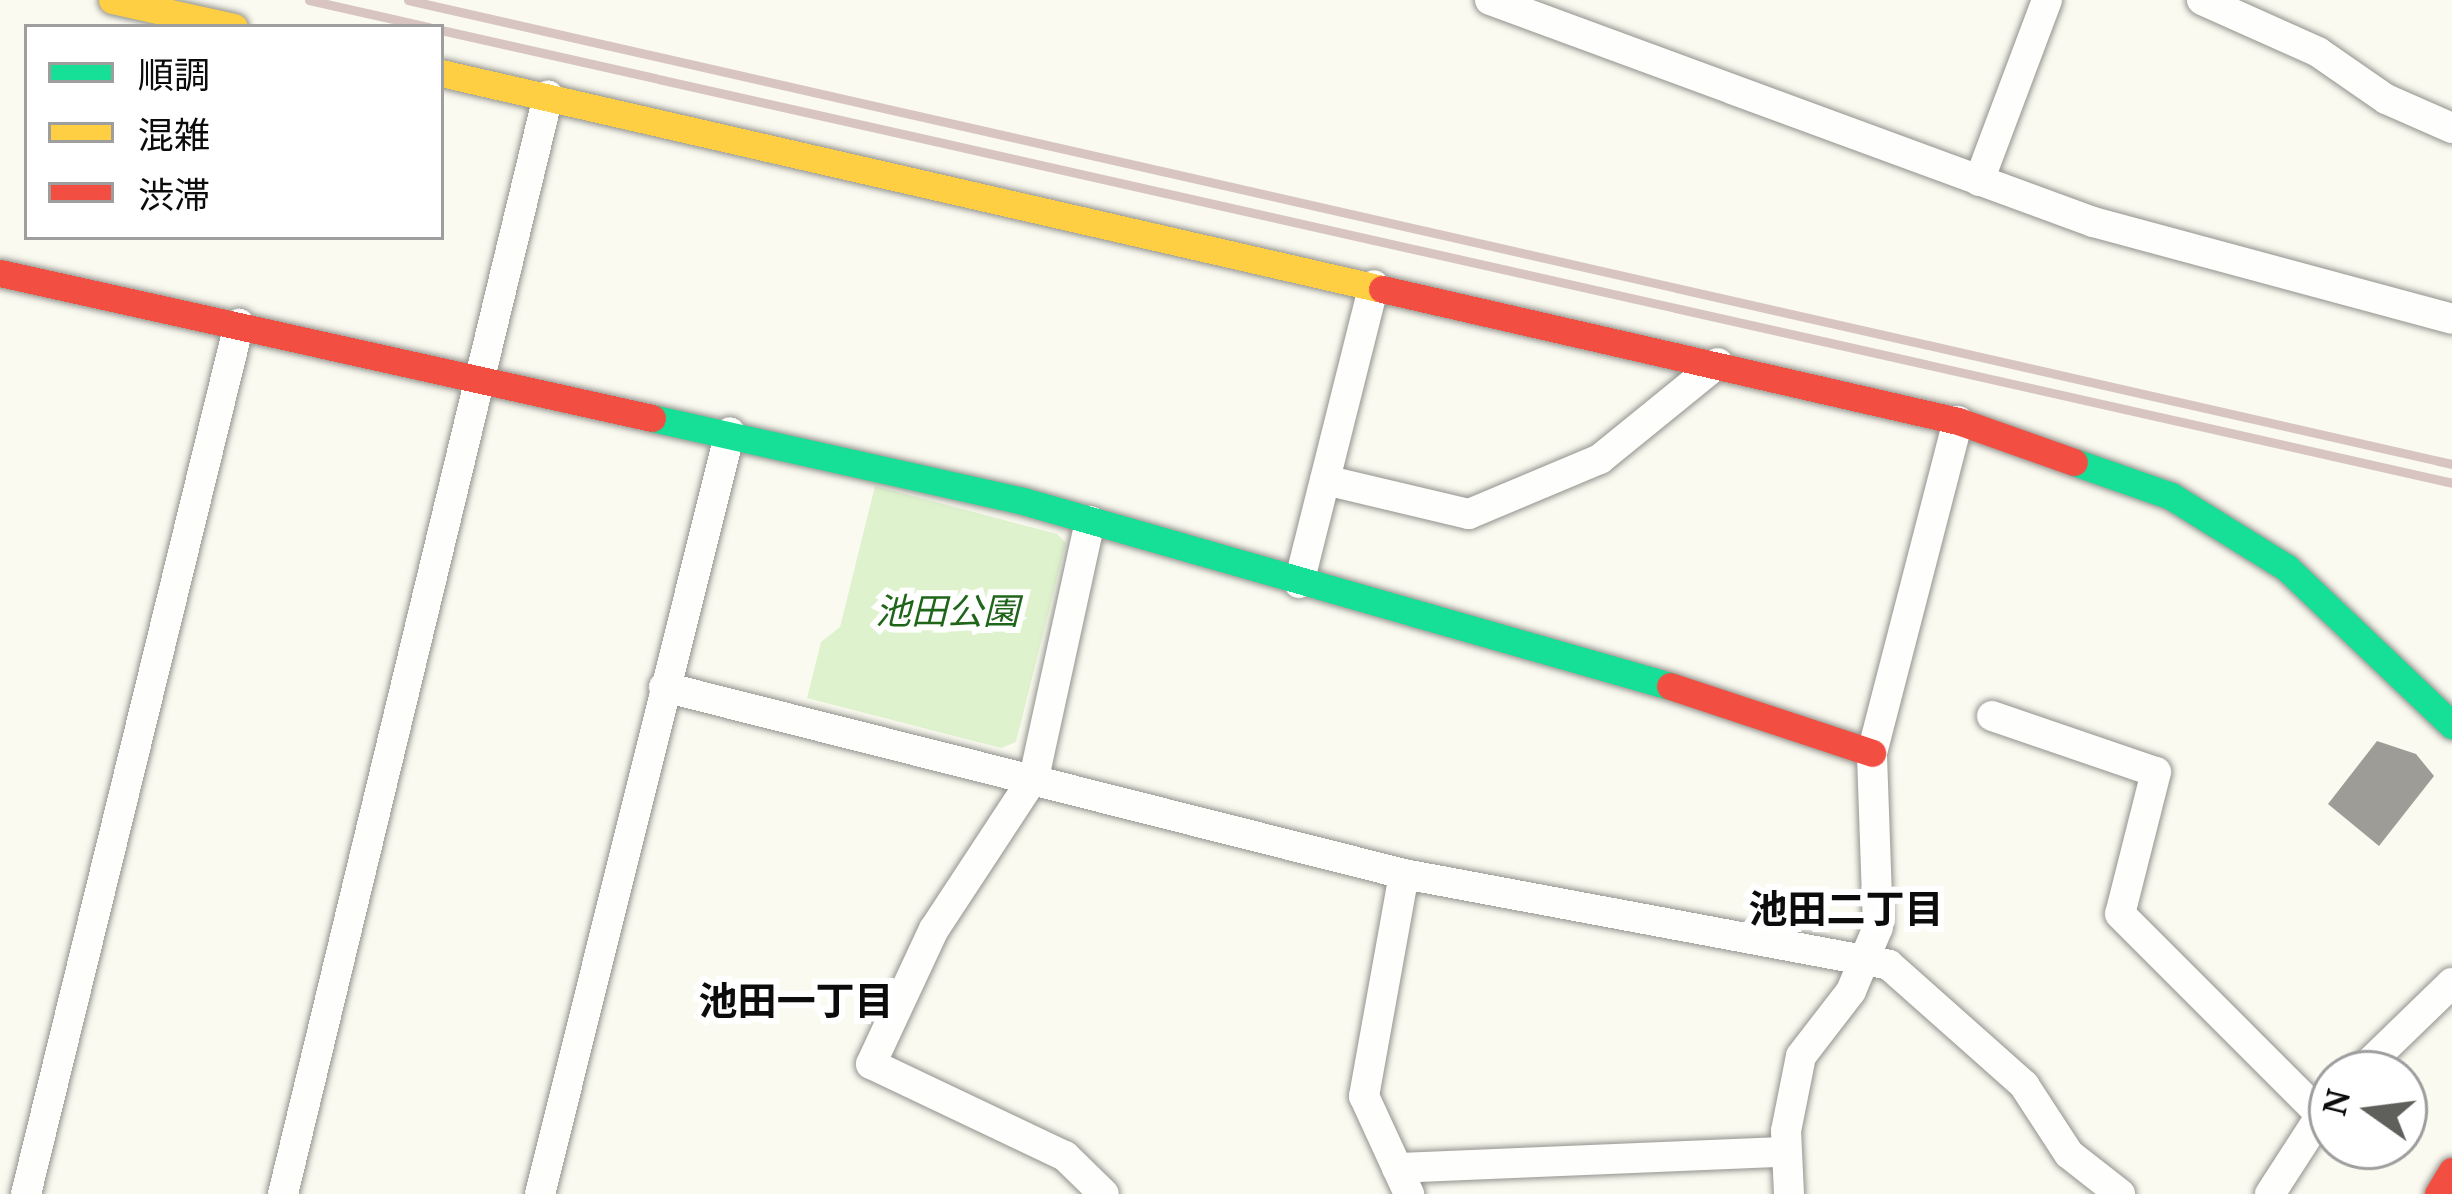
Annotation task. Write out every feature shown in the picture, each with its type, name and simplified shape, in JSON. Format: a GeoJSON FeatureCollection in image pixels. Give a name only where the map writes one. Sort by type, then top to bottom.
{"type":"FeatureCollection","features":[{"type":"Feature","properties":{"kind":"street"},"geometry":{"type":"LineString","coordinates":[[112,0],[221,24]]}},
{"type":"Feature","properties":{"kind":"street"},"geometry":{"type":"LineString","coordinates":[[1490,0],[1979,181],[2229,262],[2452,319]]}},
{"type":"Feature","properties":{"kind":"street"},"geometry":{"type":"LineString","coordinates":[[1979,181],[2047,0]]}},
{"type":"Feature","properties":{"kind":"street"},"geometry":{"type":"LineString","coordinates":[[2202,0],[2318,52],[2386,100],[2452,128]]}},
{"type":"Feature","properties":{"kind":"street"},"geometry":{"type":"LineString","coordinates":[[444,74],[1958,421],[2171,496],[2232,530],[2287,568],[2452,725]]}},
{"type":"Feature","properties":{"kind":"street"},"geometry":{"type":"LineString","coordinates":[[284,1194],[484,378],[548,96]]}},
{"type":"Feature","properties":{"kind":"street"},"geometry":{"type":"LineString","coordinates":[[0,273],[730,432],[1090,521],[1768,714],[1872,753]]}},
{"type":"Feature","properties":{"kind":"street"},"geometry":{"type":"LineString","coordinates":[[1299,583],[1374,285]]}},
{"type":"Feature","properties":{"kind":"street"},"geometry":{"type":"LineString","coordinates":[[26,1194],[239,324]]}},
{"type":"Feature","properties":{"kind":"street"},"geometry":{"type":"LineString","coordinates":[[1325,480],[1468,514],[1600,459],[1718,363]]}},
{"type":"Feature","properties":{"kind":"street"},"geometry":{"type":"LineString","coordinates":[[1789,1194],[1785,1152],[1801,1056],[1851,991],[1878,927],[1872,753],[1958,421]]}},
{"type":"Feature","properties":{"kind":"street"},"geometry":{"type":"LineString","coordinates":[[540,1194],[730,432]]}},
{"type":"Feature","properties":{"kind":"street"},"geometry":{"type":"LineString","coordinates":[[1090,521],[1034,777],[934,929],[871,1064],[1065,1156],[1104,1194]]}},
{"type":"Feature","properties":{"kind":"street"},"geometry":{"type":"LineString","coordinates":[[664,687],[1404,874],[1889,965],[2024,1085],[2069,1154],[2120,1194]]}},
{"type":"Feature","properties":{"kind":"street"},"geometry":{"type":"LineString","coordinates":[[1992,716],[2156,772],[2120,914],[2308,1089]]}},
{"type":"Feature","properties":{"kind":"street"},"geometry":{"type":"LineString","coordinates":[[1404,874],[1364,1096],[1403,1181],[1785,1152]]}},
{"type":"Feature","properties":{"kind":"street"},"geometry":{"type":"LineString","coordinates":[[2382,1050],[2452,983]]}},
{"type":"Feature","properties":{"kind":"street"},"geometry":{"type":"LineString","coordinates":[[2270,1194],[2308,1133]]}},
{"type":"Feature","properties":{"kind":"street"},"geometry":{"type":"LineString","coordinates":[[2438,1194],[2452,1171]]}},
{"type":"Feature","properties":{"kind":"green space","name":"池田公園"},"geometry":{"type":"Polygon","coordinates":[[[875,486],[1057,534],[1066,543],[1016,742],[1001,748],[807,698],[821,642],[840,627],[875,486]]]}},
{"type":"Feature","properties":{"kind":"building"},"geometry":{"type":"Polygon","coordinates":[[[2377,741],[2416,754],[2434,776],[2379,846],[2328,804],[2377,741]]]}},
{"type":"Feature","properties":{"kind":"railway"},"geometry":{"type":"LineString","coordinates":[[309,0],[416,24]]}},
{"type":"Feature","properties":{"kind":"railway"},"geometry":{"type":"LineString","coordinates":[[408,0],[2452,464]]}},
{"type":"Feature","properties":{"kind":"railway"},"geometry":{"type":"LineString","coordinates":[[444,31],[2452,483]]}},
{"type":"Feature","properties":{"kind":"traffic: fast"},"geometry":{"type":"LineString","coordinates":[[652,418],[1023,501],[1670,686]]}},
{"type":"Feature","properties":{"kind":"traffic: fast"},"geometry":{"type":"LineString","coordinates":[[2074,462],[2171,496],[2287,568],[2452,725]]}},
{"type":"Feature","properties":{"kind":"traffic: slow"},"geometry":{"type":"LineString","coordinates":[[112,0],[220,24]]}},
{"type":"Feature","properties":{"kind":"traffic: slow"},"geometry":{"type":"LineString","coordinates":[[444,74],[1382,289]]}},
{"type":"Feature","properties":{"kind":"traffic: jam"},"geometry":{"type":"LineString","coordinates":[[0,273],[652,418]]}},
{"type":"Feature","properties":{"kind":"traffic: jam"},"geometry":{"type":"LineString","coordinates":[[1382,289],[1958,421],[2074,462]]}},
{"type":"Feature","properties":{"kind":"traffic: jam"},"geometry":{"type":"LineString","coordinates":[[1670,686],[1872,753]]}},
{"type":"Feature","properties":{"kind":"traffic: jam"},"geometry":{"type":"LineString","coordinates":[[2438,1194],[2452,1171]]}},
{"type":"Feature","properties":{"kind":"district","name":"池田二丁目"},"geometry":{"type":"Point","coordinates":[1846,908]}},
{"type":"Feature","properties":{"kind":"district","name":"池田一丁目"},"geometry":{"type":"Point","coordinates":[796,1000]}}]}
